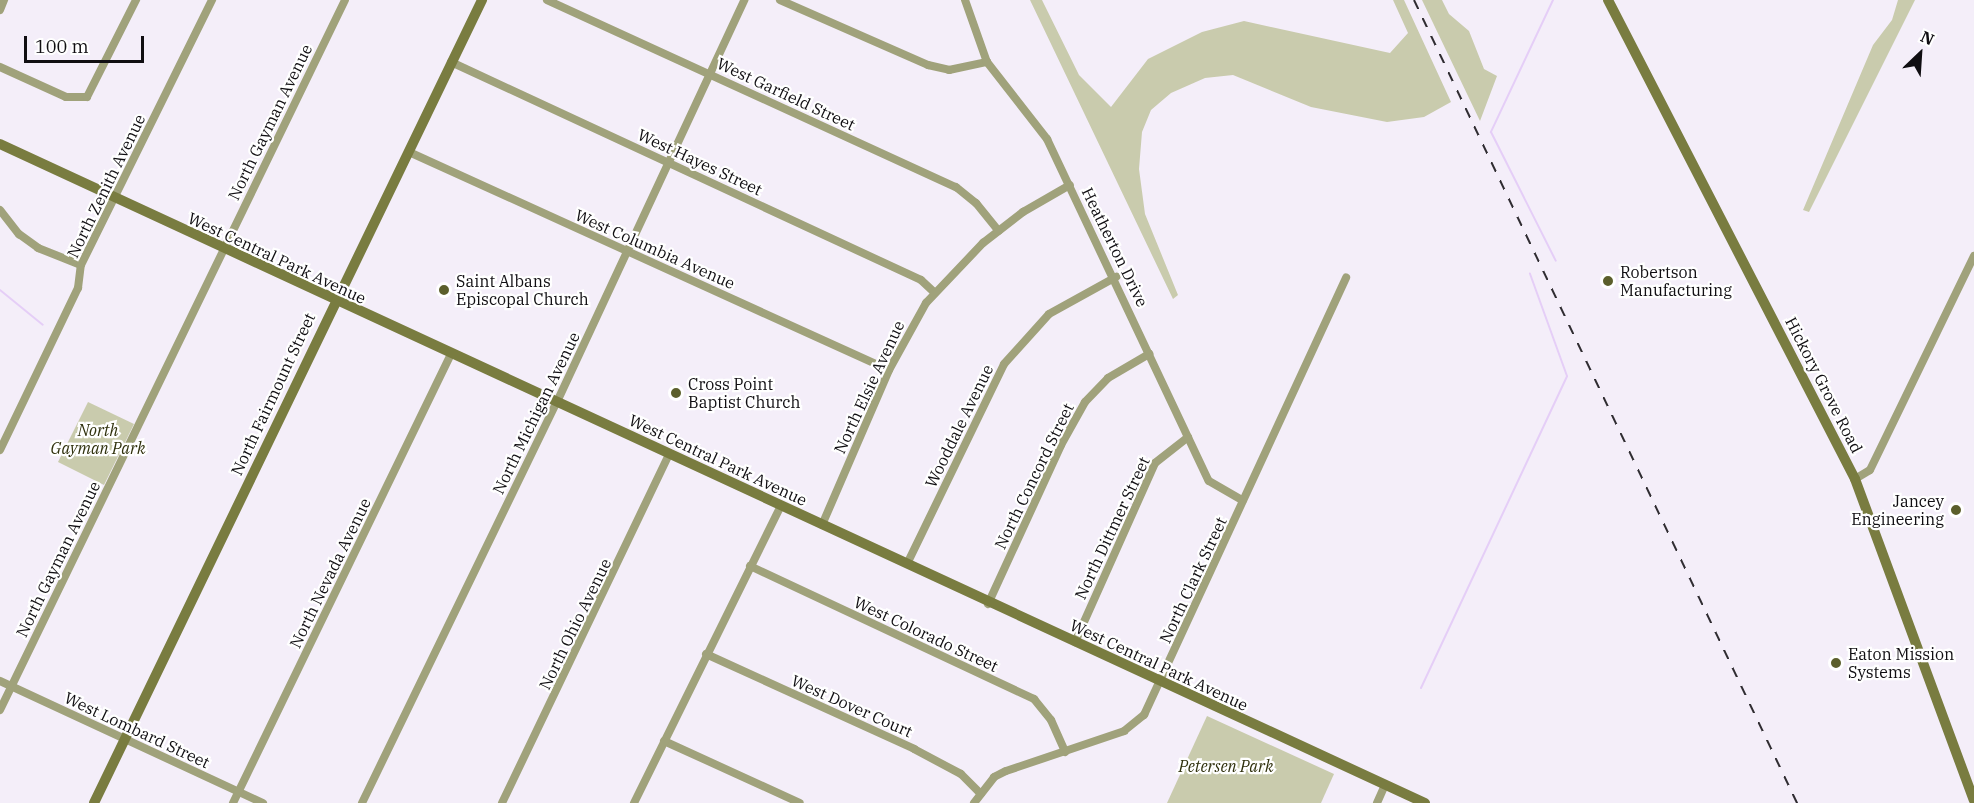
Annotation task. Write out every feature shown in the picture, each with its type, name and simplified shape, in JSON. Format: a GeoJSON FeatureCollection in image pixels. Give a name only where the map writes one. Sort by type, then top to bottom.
{"type":"FeatureCollection","features":[{"type":"Feature","properties":{"kind":"street"},"geometry":{"type":"LineString","coordinates":[[0,10],[4,0]]}},
{"type":"Feature","properties":{"kind":"street"},"geometry":{"type":"LineString","coordinates":[[0,67],[67,97],[90,95],[136,0]]}},
{"type":"Feature","properties":{"kind":"street","name":"North Zenith Avenue"},"geometry":{"type":"LineString","coordinates":[[0,450],[78,288],[81,265],[212,0]]}},
{"type":"Feature","properties":{"kind":"street","name":"North Gayman Avenue"},"geometry":{"type":"LineString","coordinates":[[0,710],[345,0]]}},
{"type":"Feature","properties":{"kind":"street","name":"North Fairmount Street"},"geometry":{"type":"LineString","coordinates":[[94,803],[334,302],[482,0]]}},
{"type":"Feature","properties":{"kind":"street","name":"West Garfield Street"},"geometry":{"type":"LineString","coordinates":[[547,0],[956,187],[976,202],[999,231]]}},
{"type":"Feature","properties":{"kind":"street","name":"North Michigan Avenue"},"geometry":{"type":"LineString","coordinates":[[362,803],[556,404],[744,0]]}},
{"type":"Feature","properties":{"kind":"street"},"geometry":{"type":"LineString","coordinates":[[780,0],[928,65],[950,70],[987,62]]}},
{"type":"Feature","properties":{"kind":"street","name":"Heatherton Drive"},"geometry":{"type":"LineString","coordinates":[[965,0],[987,62],[1047,139],[1116,277],[1149,354],[1209,481],[1243,501]]}},
{"type":"Feature","properties":{"kind":"street","name":"Hickory Grove Road"},"geometry":{"type":"LineString","coordinates":[[1608,0],[1855,479],[1974,800]]}},
{"type":"Feature","properties":{"kind":"street","name":"West Hayes Street"},"geometry":{"type":"LineString","coordinates":[[451,62],[921,280],[934,292]]}},
{"type":"Feature","properties":{"kind":"street","name":"West Central Park Avenue"},"geometry":{"type":"LineString","coordinates":[[0,144],[334,302],[1425,803]]}},
{"type":"Feature","properties":{"kind":"street","name":"West Columbia Avenue"},"geometry":{"type":"LineString","coordinates":[[409,152],[889,370]]}},
{"type":"Feature","properties":{"kind":"street","name":"North Elsie Avenue"},"geometry":{"type":"LineString","coordinates":[[822,525],[889,370],[934,292],[999,231],[1054,192],[1070,185]]}},
{"type":"Feature","properties":{"kind":"street"},"geometry":{"type":"LineString","coordinates":[[0,210],[19,234],[38,248],[81,265]]}},
{"type":"Feature","properties":{"kind":"street"},"geometry":{"type":"LineString","coordinates":[[1855,479],[1870,470],[1974,256]]}},
{"type":"Feature","properties":{"kind":"street","name":"Wooddale Avenue"},"geometry":{"type":"LineString","coordinates":[[907,564],[1004,364],[1049,314],[1116,277]]}},
{"type":"Feature","properties":{"kind":"street","name":"North Clark Street"},"geometry":{"type":"LineString","coordinates":[[974,803],[994,777],[1005,771],[1124,731],[1144,715],[1346,278]]}},
{"type":"Feature","properties":{"kind":"street","name":"North Concord Street"},"geometry":{"type":"LineString","coordinates":[[988,604],[1061,445],[1085,402],[1108,378],[1149,354]]}},
{"type":"Feature","properties":{"kind":"street","name":"North Nevada Avenue"},"geometry":{"type":"LineString","coordinates":[[233,803],[451,355]]}},
{"type":"Feature","properties":{"kind":"street"},"geometry":{"type":"LineString","coordinates":[[0,427],[9,431]]}},
{"type":"Feature","properties":{"kind":"street","name":"North Dittmer Street"},"geometry":{"type":"LineString","coordinates":[[1075,642],[1155,463],[1188,437]]}},
{"type":"Feature","properties":{"kind":"street","name":"North Ohio Avenue"},"geometry":{"type":"LineString","coordinates":[[502,803],[669,454]]}},
{"type":"Feature","properties":{"kind":"street"},"geometry":{"type":"LineString","coordinates":[[634,803],[781,506]]}},
{"type":"Feature","properties":{"kind":"street","name":"West Colorado Street"},"geometry":{"type":"LineString","coordinates":[[750,566],[1034,699],[1051,720],[1065,752]]}},
{"type":"Feature","properties":{"kind":"street","name":"West Dover Court"},"geometry":{"type":"LineString","coordinates":[[706,654],[924,754],[961,774],[981,794]]}},
{"type":"Feature","properties":{"kind":"street","name":"West Lombard Street"},"geometry":{"type":"LineString","coordinates":[[0,681],[263,803]]}},
{"type":"Feature","properties":{"kind":"street"},"geometry":{"type":"LineString","coordinates":[[664,741],[800,803]]}},
{"type":"Feature","properties":{"kind":"street"},"geometry":{"type":"LineString","coordinates":[[1377,803],[1385,785]]}},
{"type":"Feature","properties":{"kind":"green space"},"geometry":{"type":"Polygon","coordinates":[[[1030,0],[1042,0],[1079,75],[1111,107],[1148,59],[1202,32],[1244,21],[1390,53],[1408,33],[1393,0],[1404,0],[1451,102],[1424,117],[1387,122],[1311,107],[1233,75],[1205,78],[1171,93],[1151,110],[1142,132],[1139,169],[1145,214],[1178,295],[1173,299],[1030,0]]]}},
{"type":"Feature","properties":{"kind":"green space"},"geometry":{"type":"Polygon","coordinates":[[[1422,0],[1442,0],[1449,14],[1469,31],[1484,69],[1497,76],[1480,121],[1422,0]]]}},
{"type":"Feature","properties":{"kind":"green space"},"geometry":{"type":"Polygon","coordinates":[[[1898,0],[1915,0],[1809,212],[1803,210],[1873,45],[1892,20],[1898,0]]]}},
{"type":"Feature","properties":{"kind":"green space","name":"North Gayman Park"},"geometry":{"type":"Polygon","coordinates":[[[88,402],[134,424],[104,485],[58,462],[88,402]]]}},
{"type":"Feature","properties":{"kind":"green space","name":"Petersen Park"},"geometry":{"type":"Polygon","coordinates":[[[1207,716],[1334,774],[1321,803],[1167,803],[1207,716]]]}},
{"type":"Feature","properties":{"kind":"waterway"},"geometry":{"type":"LineString","coordinates":[[1553,0],[1491,132],[1556,261]]}},
{"type":"Feature","properties":{"kind":"waterway"},"geometry":{"type":"LineString","coordinates":[[1421,688],[1567,376],[1530,274]]}},
{"type":"Feature","properties":{"kind":"waterway"},"geometry":{"type":"LineString","coordinates":[[0,290],[43,325]]}},
{"type":"Feature","properties":{"kind":"railway"},"geometry":{"type":"LineString","coordinates":[[1414,0],[1797,803]]}},
{"type":"Feature","properties":{"kind":"place","name":"Robertson Manufacturing"},"geometry":{"type":"Point","coordinates":[1608,281]}},
{"type":"Feature","properties":{"kind":"place","name":"Saint Albans Episcopal Church"},"geometry":{"type":"Point","coordinates":[444,290]}},
{"type":"Feature","properties":{"kind":"place","name":"Cross Point Baptist Church"},"geometry":{"type":"Point","coordinates":[676,393]}},
{"type":"Feature","properties":{"kind":"place","name":"Jancey Engineering"},"geometry":{"type":"Point","coordinates":[1956,510]}},
{"type":"Feature","properties":{"kind":"place","name":"Eaton Mission Systems"},"geometry":{"type":"Point","coordinates":[1836,663]}}]}
